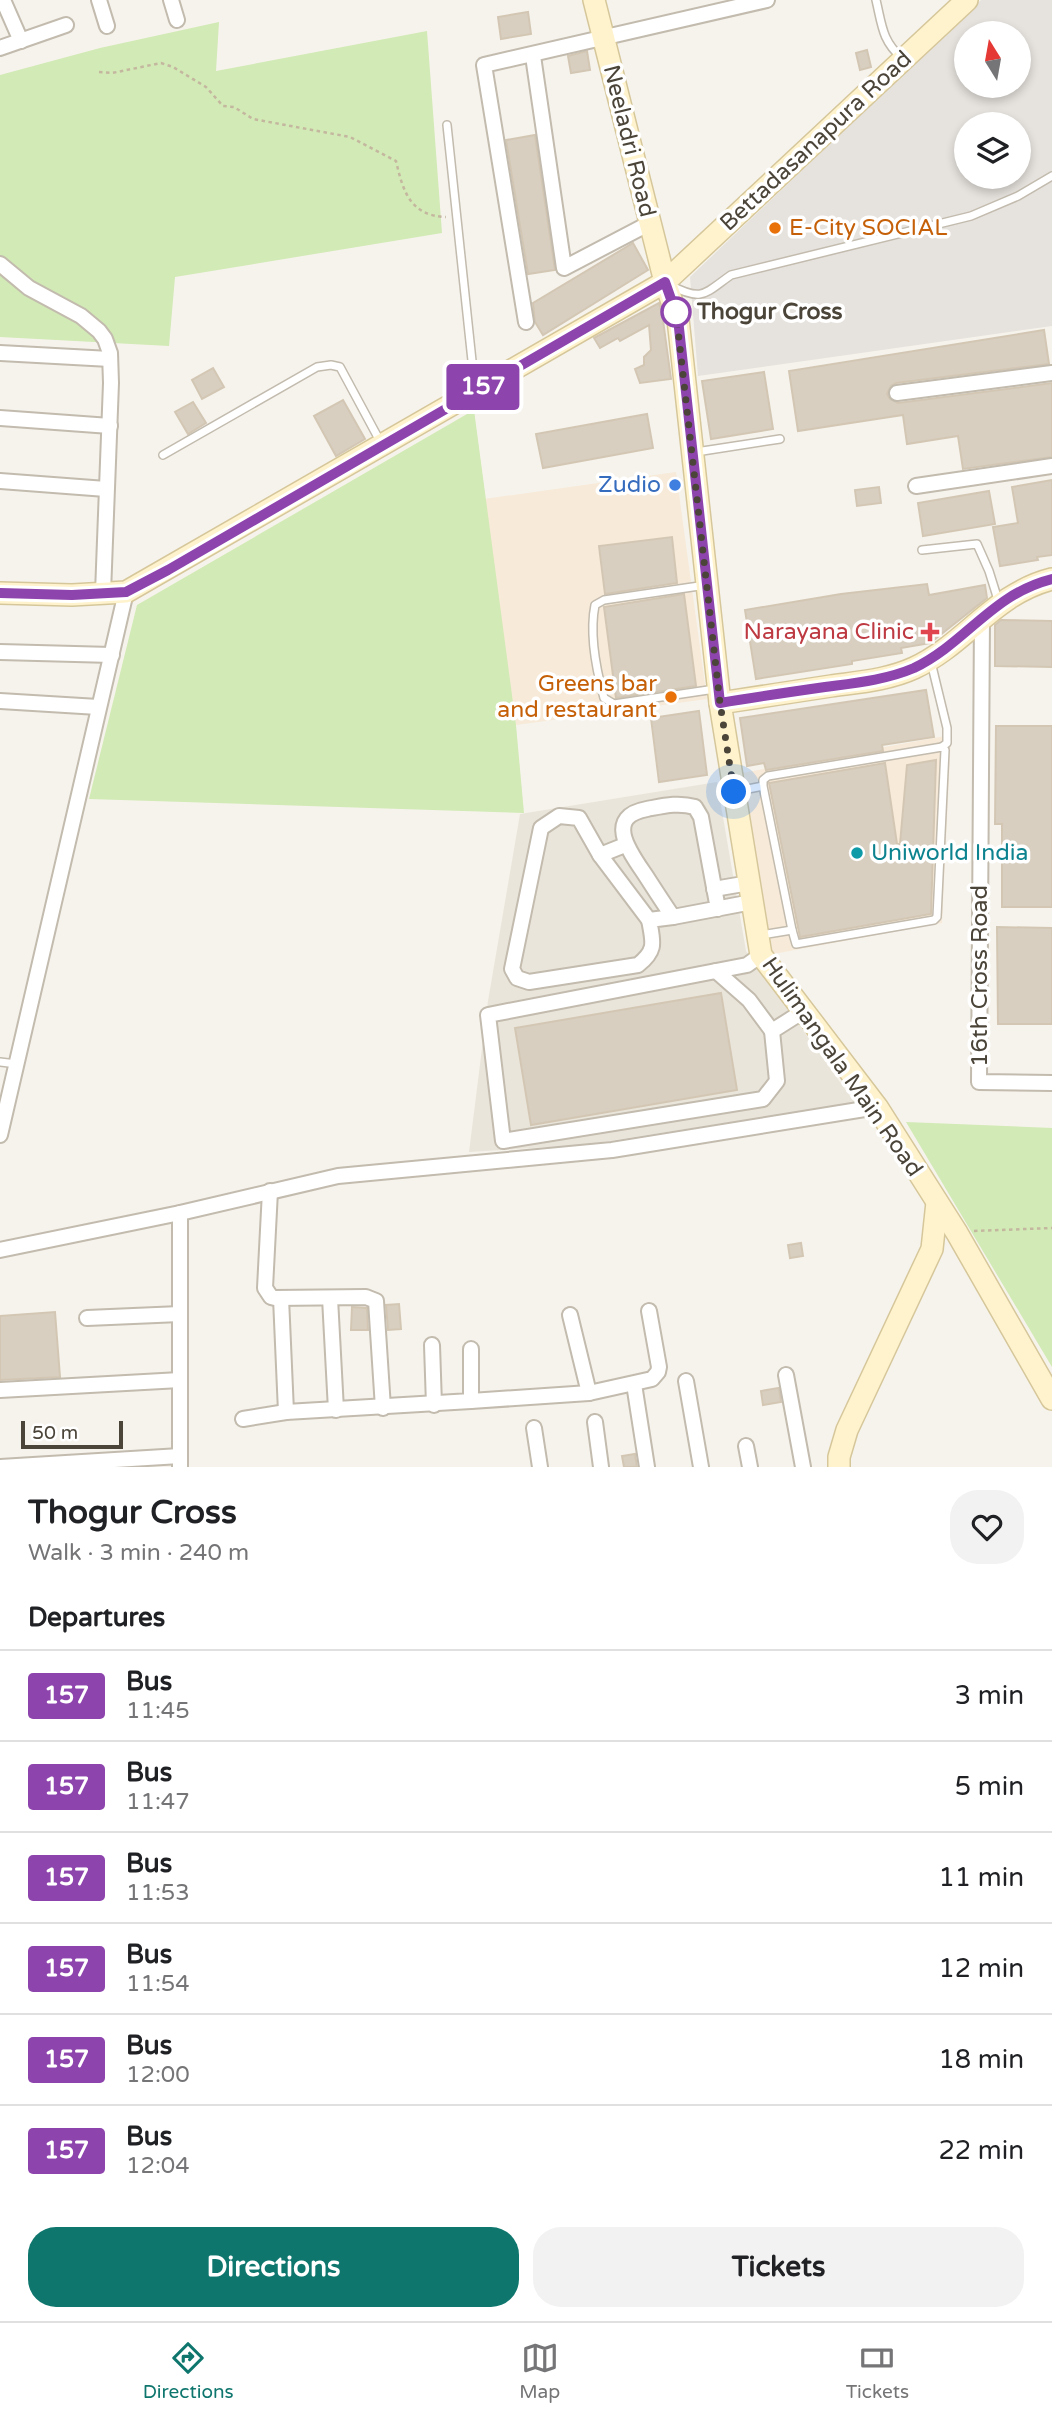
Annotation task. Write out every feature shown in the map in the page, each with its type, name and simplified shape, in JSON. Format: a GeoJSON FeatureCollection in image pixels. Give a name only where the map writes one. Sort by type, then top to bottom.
{"type":"FeatureCollection","features":[{"type":"Feature","properties":{"kind":"street"},"geometry":{"type":"LineString","coordinates":[[3,0],[20,41]]}},
{"type":"Feature","properties":{"kind":"street"},"geometry":{"type":"LineString","coordinates":[[99,0],[107,26]]}},
{"type":"Feature","properties":{"kind":"street"},"geometry":{"type":"LineString","coordinates":[[171,0],[177,20]]}},
{"type":"Feature","properties":{"kind":"street","name":"Neeladri Road"},"geometry":{"type":"LineString","coordinates":[[594,0],[665,282],[678,319],[719,696]]}},
{"type":"Feature","properties":{"kind":"street"},"geometry":{"type":"LineString","coordinates":[[526,322],[484,65],[533,56],[602,37],[767,0]]}},
{"type":"Feature","properties":{"kind":"street","name":"Bettadasanapura Road"},"geometry":{"type":"LineString","coordinates":[[665,282],[967,0]]}},
{"type":"Feature","properties":{"kind":"street"},"geometry":{"type":"LineString","coordinates":[[0,48],[66,25]]}},
{"type":"Feature","properties":{"kind":"street"},"geometry":{"type":"LineString","coordinates":[[533,56],[564,268],[650,223]]}},
{"type":"Feature","properties":{"kind":"street"},"geometry":{"type":"LineString","coordinates":[[0,264],[29,288],[91,323],[105,339],[110,359],[110,426],[103,593]]}},
{"type":"Feature","properties":{"kind":"street"},"geometry":{"type":"LineString","coordinates":[[0,593],[126,592],[665,282]]}},
{"type":"Feature","properties":{"kind":"street"},"geometry":{"type":"LineString","coordinates":[[0,353],[110,359]]}},
{"type":"Feature","properties":{"kind":"street"},"geometry":{"type":"LineString","coordinates":[[897,393],[1052,373]]}},
{"type":"Feature","properties":{"kind":"street"},"geometry":{"type":"LineString","coordinates":[[0,418],[110,426]]}},
{"type":"Feature","properties":{"kind":"street"},"geometry":{"type":"LineString","coordinates":[[916,486],[1052,466]]}},
{"type":"Feature","properties":{"kind":"street"},"geometry":{"type":"LineString","coordinates":[[0,481],[106,489]]}},
{"type":"Feature","properties":{"kind":"street"},"geometry":{"type":"LineString","coordinates":[[719,696],[876,680],[913,668],[947,648],[1011,595],[1052,579]]}},
{"type":"Feature","properties":{"kind":"street"},"geometry":{"type":"LineString","coordinates":[[0,1135],[126,592]]}},
{"type":"Feature","properties":{"kind":"street","name":"16th Cross Road"},"geometry":{"type":"LineString","coordinates":[[982,617],[979,1082],[1052,1083]]}},
{"type":"Feature","properties":{"kind":"street"},"geometry":{"type":"LineString","coordinates":[[0,652],[111,655]]}},
{"type":"Feature","properties":{"kind":"street","name":"Hulimangala Main Road"},"geometry":{"type":"LineString","coordinates":[[719,696],[759,945],[802,1012],[877,1107],[957,1233],[1052,1399]]}},
{"type":"Feature","properties":{"kind":"street"},"geometry":{"type":"LineString","coordinates":[[0,701],[98,708]]}},
{"type":"Feature","properties":{"kind":"street"},"geometry":{"type":"LineString","coordinates":[[673,917],[625,845],[623,827],[628,816],[639,810],[682,803],[695,807],[701,817],[718,909]]}},
{"type":"Feature","properties":{"kind":"street"},"geometry":{"type":"LineString","coordinates":[[559,816],[579,818],[600,855],[649,920],[653,943],[651,955],[638,965],[529,982],[516,978],[512,969],[541,828],[559,816]]}},
{"type":"Feature","properties":{"kind":"street"},"geometry":{"type":"LineString","coordinates":[[600,855],[625,845]]}},
{"type":"Feature","properties":{"kind":"street"},"geometry":{"type":"LineString","coordinates":[[714,889],[750,893]]}},
{"type":"Feature","properties":{"kind":"street"},"geometry":{"type":"LineString","coordinates":[[649,920],[718,909],[750,893]]}},
{"type":"Feature","properties":{"kind":"street"},"geometry":{"type":"LineString","coordinates":[[716,971],[749,1000],[772,1031],[777,1081],[763,1099],[503,1141],[488,1015],[747,965],[759,945]]}},
{"type":"Feature","properties":{"kind":"street"},"geometry":{"type":"LineString","coordinates":[[772,1031],[802,1012]]}},
{"type":"Feature","properties":{"kind":"street"},"geometry":{"type":"LineString","coordinates":[[0,1250],[180,1213],[338,1176],[612,1150],[877,1107]]}},
{"type":"Feature","properties":{"kind":"street"},"geometry":{"type":"LineString","coordinates":[[270,1191],[265,1288],[271,1297],[366,1297],[376,1301],[383,1408]]}},
{"type":"Feature","properties":{"kind":"street"},"geometry":{"type":"LineString","coordinates":[[839,1467],[839,1457],[847,1430],[932,1248],[937,1202]]}},
{"type":"Feature","properties":{"kind":"street"},"geometry":{"type":"LineString","coordinates":[[0,1467],[180,1462],[180,1213]]}},
{"type":"Feature","properties":{"kind":"street"},"geometry":{"type":"LineString","coordinates":[[281,1298],[286,1412]]}},
{"type":"Feature","properties":{"kind":"street"},"geometry":{"type":"LineString","coordinates":[[330,1298],[336,1410]]}},
{"type":"Feature","properties":{"kind":"street"},"geometry":{"type":"LineString","coordinates":[[243,1419],[286,1412],[434,1405],[589,1393],[634,1384],[648,1380],[658,1372],[649,1311]]}},
{"type":"Feature","properties":{"kind":"street"},"geometry":{"type":"LineString","coordinates":[[87,1318],[180,1314]]}},
{"type":"Feature","properties":{"kind":"street"},"geometry":{"type":"LineString","coordinates":[[569,1315],[589,1393]]}},
{"type":"Feature","properties":{"kind":"street"},"geometry":{"type":"LineString","coordinates":[[432,1345],[434,1405]]}},
{"type":"Feature","properties":{"kind":"street"},"geometry":{"type":"LineString","coordinates":[[471,1349],[471,1401]]}},
{"type":"Feature","properties":{"kind":"street"},"geometry":{"type":"LineString","coordinates":[[786,1375],[803,1467]]}},
{"type":"Feature","properties":{"kind":"street"},"geometry":{"type":"LineString","coordinates":[[0,1390],[180,1380]]}},
{"type":"Feature","properties":{"kind":"street"},"geometry":{"type":"LineString","coordinates":[[685,1381],[701,1467]]}},
{"type":"Feature","properties":{"kind":"street"},"geometry":{"type":"LineString","coordinates":[[634,1384],[647,1467]]}},
{"type":"Feature","properties":{"kind":"street"},"geometry":{"type":"LineString","coordinates":[[595,1422],[601,1467]]}},
{"type":"Feature","properties":{"kind":"street"},"geometry":{"type":"LineString","coordinates":[[534,1428],[540,1467]]}},
{"type":"Feature","properties":{"kind":"street"},"geometry":{"type":"LineString","coordinates":[[746,1446],[750,1467]]}},
{"type":"Feature","properties":{"kind":"lane"},"geometry":{"type":"LineString","coordinates":[[876,0],[885,38],[889,46],[903,59]]}},
{"type":"Feature","properties":{"kind":"lane"},"geometry":{"type":"LineString","coordinates":[[447,125],[475,391]]}},
{"type":"Feature","properties":{"kind":"lane"},"geometry":{"type":"LineString","coordinates":[[665,282],[690,295],[699,296],[740,272],[971,216],[1018,197],[1052,176]]}},
{"type":"Feature","properties":{"kind":"lane"},"geometry":{"type":"LineString","coordinates":[[163,455],[317,367],[331,365],[340,367],[382,445]]}},
{"type":"Feature","properties":{"kind":"lane"},"geometry":{"type":"LineString","coordinates":[[692,452],[780,439]]}},
{"type":"Feature","properties":{"kind":"lane"},"geometry":{"type":"LineString","coordinates":[[922,550],[977,544],[999,604]]}},
{"type":"Feature","properties":{"kind":"lane"},"geometry":{"type":"LineString","coordinates":[[706,585],[604,600],[596,605],[593,630],[599,681],[604,698],[614,704],[719,696]]}},
{"type":"Feature","properties":{"kind":"lane"},"geometry":{"type":"LineString","coordinates":[[930,658],[947,728],[947,743],[942,747],[768,776],[763,780],[796,944],[937,918],[945,750],[942,747]]}},
{"type":"Feature","properties":{"kind":"lane"},"geometry":{"type":"LineString","coordinates":[[734,792],[763,786]]}},
{"type":"Feature","properties":{"kind":"lane"},"geometry":{"type":"LineString","coordinates":[[759,945],[792,930]]}},
{"type":"Feature","properties":{"kind":"lane"},"geometry":{"type":"LineString","coordinates":[[0,1062],[17,1064]]}},
{"type":"Feature","properties":{"kind":"path"},"geometry":{"type":"LineString","coordinates":[[99,72],[112,73],[161,63],[173,67],[206,87],[223,106],[234,107],[253,119],[350,137],[396,161],[404,194],[416,208],[438,217],[456,218]]}},
{"type":"Feature","properties":{"kind":"path"},"geometry":{"type":"LineString","coordinates":[[957,1233],[1052,1228]]}},
{"type":"Feature","properties":{"kind":"shaded area"},"geometry":{"type":"Polygon","coordinates":[[[981,0],[1052,0],[1052,326],[698,376],[690,277],[954,26],[954,98],[1031,98],[1031,21],[959,21],[981,0]]]}},
{"type":"Feature","properties":{"kind":"shaded area"},"geometry":{"type":"Polygon","coordinates":[[[676,472],[707,699],[516,725],[484,499],[676,472]]]}},
{"type":"Feature","properties":{"kind":"shaded area","name":"Uniworld India"},"geometry":{"type":"Polygon","coordinates":[[[951,735],[942,923],[773,954],[742,773],[951,735]]]}},
{"type":"Feature","properties":{"kind":"shaded area"},"geometry":{"type":"Polygon","coordinates":[[[717,782],[746,951],[855,1103],[583,1145],[469,1152],[488,1001],[520,814],[717,782]]]}},
{"type":"Feature","properties":{"kind":"green space"},"geometry":{"type":"Polygon","coordinates":[[[219,22],[216,71],[427,31],[442,233],[175,277],[169,346],[0,337],[0,75],[100,48],[219,22]]]}},
{"type":"Feature","properties":{"kind":"green space"},"geometry":{"type":"Polygon","coordinates":[[[474,410],[516,725],[524,813],[89,799],[137,605],[474,410]]]}},
{"type":"Feature","properties":{"kind":"green space"},"geometry":{"type":"Polygon","coordinates":[[[906,1122],[1052,1128],[1052,1367],[906,1122]]]}},
{"type":"Feature","properties":{"kind":"building"},"geometry":{"type":"Polygon","coordinates":[[[528,12],[531,34],[501,39],[498,17],[528,12]]]}},
{"type":"Feature","properties":{"kind":"building"},"geometry":{"type":"Polygon","coordinates":[[[867,50],[871,67],[860,70],[856,53],[867,50]]]}},
{"type":"Feature","properties":{"kind":"building"},"geometry":{"type":"Polygon","coordinates":[[[587,51],[590,70],[571,73],[568,56],[587,51]]]}},
{"type":"Feature","properties":{"kind":"building"},"geometry":{"type":"Polygon","coordinates":[[[535,135],[555,270],[528,274],[506,140],[535,135]]]}},
{"type":"Feature","properties":{"kind":"building"},"geometry":{"type":"Polygon","coordinates":[[[633,243],[648,270],[543,335],[535,322],[533,303],[633,243]]]}},
{"type":"Feature","properties":{"kind":"building"},"geometry":{"type":"Polygon","coordinates":[[[659,303],[671,379],[640,383],[635,369],[644,365],[644,357],[651,350],[649,325],[620,341],[618,338],[600,348],[594,338],[659,303]]]}},
{"type":"Feature","properties":{"kind":"building"},"geometry":{"type":"Polygon","coordinates":[[[1044,330],[1049,364],[896,383],[887,394],[898,403],[1052,383],[1052,457],[963,469],[958,436],[907,444],[903,415],[798,431],[789,371],[1044,330]]]}},
{"type":"Feature","properties":{"kind":"building"},"geometry":{"type":"Polygon","coordinates":[[[213,368],[224,387],[202,399],[192,380],[213,368]]]}},
{"type":"Feature","properties":{"kind":"building"},"geometry":{"type":"Polygon","coordinates":[[[764,372],[773,429],[711,439],[702,381],[764,372]]]}},
{"type":"Feature","properties":{"kind":"building"},"geometry":{"type":"Polygon","coordinates":[[[343,400],[365,439],[336,456],[314,416],[343,400]]]}},
{"type":"Feature","properties":{"kind":"building"},"geometry":{"type":"Polygon","coordinates":[[[193,402],[206,423],[188,434],[175,412],[193,402]]]}},
{"type":"Feature","properties":{"kind":"building"},"geometry":{"type":"Polygon","coordinates":[[[647,414],[653,448],[543,468],[536,434],[647,414]]]}},
{"type":"Feature","properties":{"kind":"building"},"geometry":{"type":"Polygon","coordinates":[[[1052,480],[1052,555],[1000,566],[993,527],[1018,523],[1012,487],[1052,480]]]}},
{"type":"Feature","properties":{"kind":"building"},"geometry":{"type":"Polygon","coordinates":[[[879,487],[881,503],[857,506],[855,490],[879,487]]]}},
{"type":"Feature","properties":{"kind":"building"},"geometry":{"type":"Polygon","coordinates":[[[989,491],[995,524],[923,536],[918,503],[989,491]]]}},
{"type":"Feature","properties":{"kind":"building"},"geometry":{"type":"Polygon","coordinates":[[[672,537],[677,583],[605,594],[599,546],[672,537]]]}},
{"type":"Feature","properties":{"kind":"building"},"geometry":{"type":"Polygon","coordinates":[[[927,584],[929,595],[985,585],[987,598],[930,643],[901,648],[902,653],[756,679],[745,610],[841,594],[927,584]]]}},
{"type":"Feature","properties":{"kind":"building"},"geometry":{"type":"Polygon","coordinates":[[[684,594],[696,686],[616,698],[604,607],[684,594]]]}},
{"type":"Feature","properties":{"kind":"building"},"geometry":{"type":"Polygon","coordinates":[[[1001,620],[1052,621],[1052,667],[995,666],[995,625],[1001,620]]]}},
{"type":"Feature","properties":{"kind":"building"},"geometry":{"type":"Polygon","coordinates":[[[926,690],[934,737],[882,745],[883,751],[766,770],[764,763],[747,766],[740,718],[926,690]]]}},
{"type":"Feature","properties":{"kind":"building"},"geometry":{"type":"Polygon","coordinates":[[[699,711],[707,775],[659,782],[651,718],[699,711]]]}},
{"type":"Feature","properties":{"kind":"building"},"geometry":{"type":"Polygon","coordinates":[[[996,726],[1052,726],[1052,907],[1002,907],[1002,824],[995,824],[996,726]]]}},
{"type":"Feature","properties":{"kind":"building","name":"Uniworld India"},"geometry":{"type":"Polygon","coordinates":[[[936,760],[931,914],[800,937],[769,783],[885,763],[897,844],[900,844],[907,765],[936,760]]]}},
{"type":"Feature","properties":{"kind":"building"},"geometry":{"type":"Polygon","coordinates":[[[997,927],[1052,928],[1052,1024],[998,1024],[997,927]]]}},
{"type":"Feature","properties":{"kind":"building"},"geometry":{"type":"Polygon","coordinates":[[[721,993],[737,1090],[531,1125],[515,1028],[721,993]]]}},
{"type":"Feature","properties":{"kind":"building"},"geometry":{"type":"Polygon","coordinates":[[[801,1243],[803,1256],[790,1258],[788,1245],[801,1243]]]}},
{"type":"Feature","properties":{"kind":"building"},"geometry":{"type":"Polygon","coordinates":[[[399,1304],[401,1329],[388,1330],[386,1305],[399,1304]]]}},
{"type":"Feature","properties":{"kind":"building"},"geometry":{"type":"Polygon","coordinates":[[[352,1307],[367,1308],[368,1330],[351,1330],[352,1307]]]}},
{"type":"Feature","properties":{"kind":"building"},"geometry":{"type":"Polygon","coordinates":[[[55,1312],[60,1377],[0,1380],[0,1316],[55,1312]]]}},
{"type":"Feature","properties":{"kind":"building"},"geometry":{"type":"Polygon","coordinates":[[[779,1388],[781,1402],[763,1405],[761,1391],[779,1388]]]}},
{"type":"Feature","properties":{"kind":"building"},"geometry":{"type":"Polygon","coordinates":[[[635,1454],[637,1467],[624,1467],[622,1456],[635,1454]]]}},
{"type":"Feature","properties":{"kind":"bus line","name":"157"},"geometry":{"type":"LineString","coordinates":[[0,593],[72,595],[126,592],[665,282],[678,319],[720,703],[876,680],[913,668],[947,648],[1011,595],[1052,579]]}},
{"type":"Feature","properties":{"kind":"place","name":"E-City SOCIAL"},"geometry":{"type":"Point","coordinates":[775,228]}},
{"type":"Feature","properties":{"kind":"place","name":"Thogur Cross"},"geometry":{"type":"Point","coordinates":[676,312]}},
{"type":"Feature","properties":{"kind":"place","name":"Zudio"},"geometry":{"type":"Point","coordinates":[675,485]}},
{"type":"Feature","properties":{"kind":"place","name":"Narayana Clinic"},"geometry":{"type":"Point","coordinates":[930,632]}},
{"type":"Feature","properties":{"kind":"place","name":"Greens bar and restaurant"},"geometry":{"type":"Point","coordinates":[671,697]}},
{"type":"Feature","properties":{"kind":"place","name":"Uniworld India"},"geometry":{"type":"Point","coordinates":[857,853]}},
{"type":"Feature","properties":{"kind":"route"},"geometry":{"type":"LineString","coordinates":[[676,312],[720,703],[734,792]]}}]}
